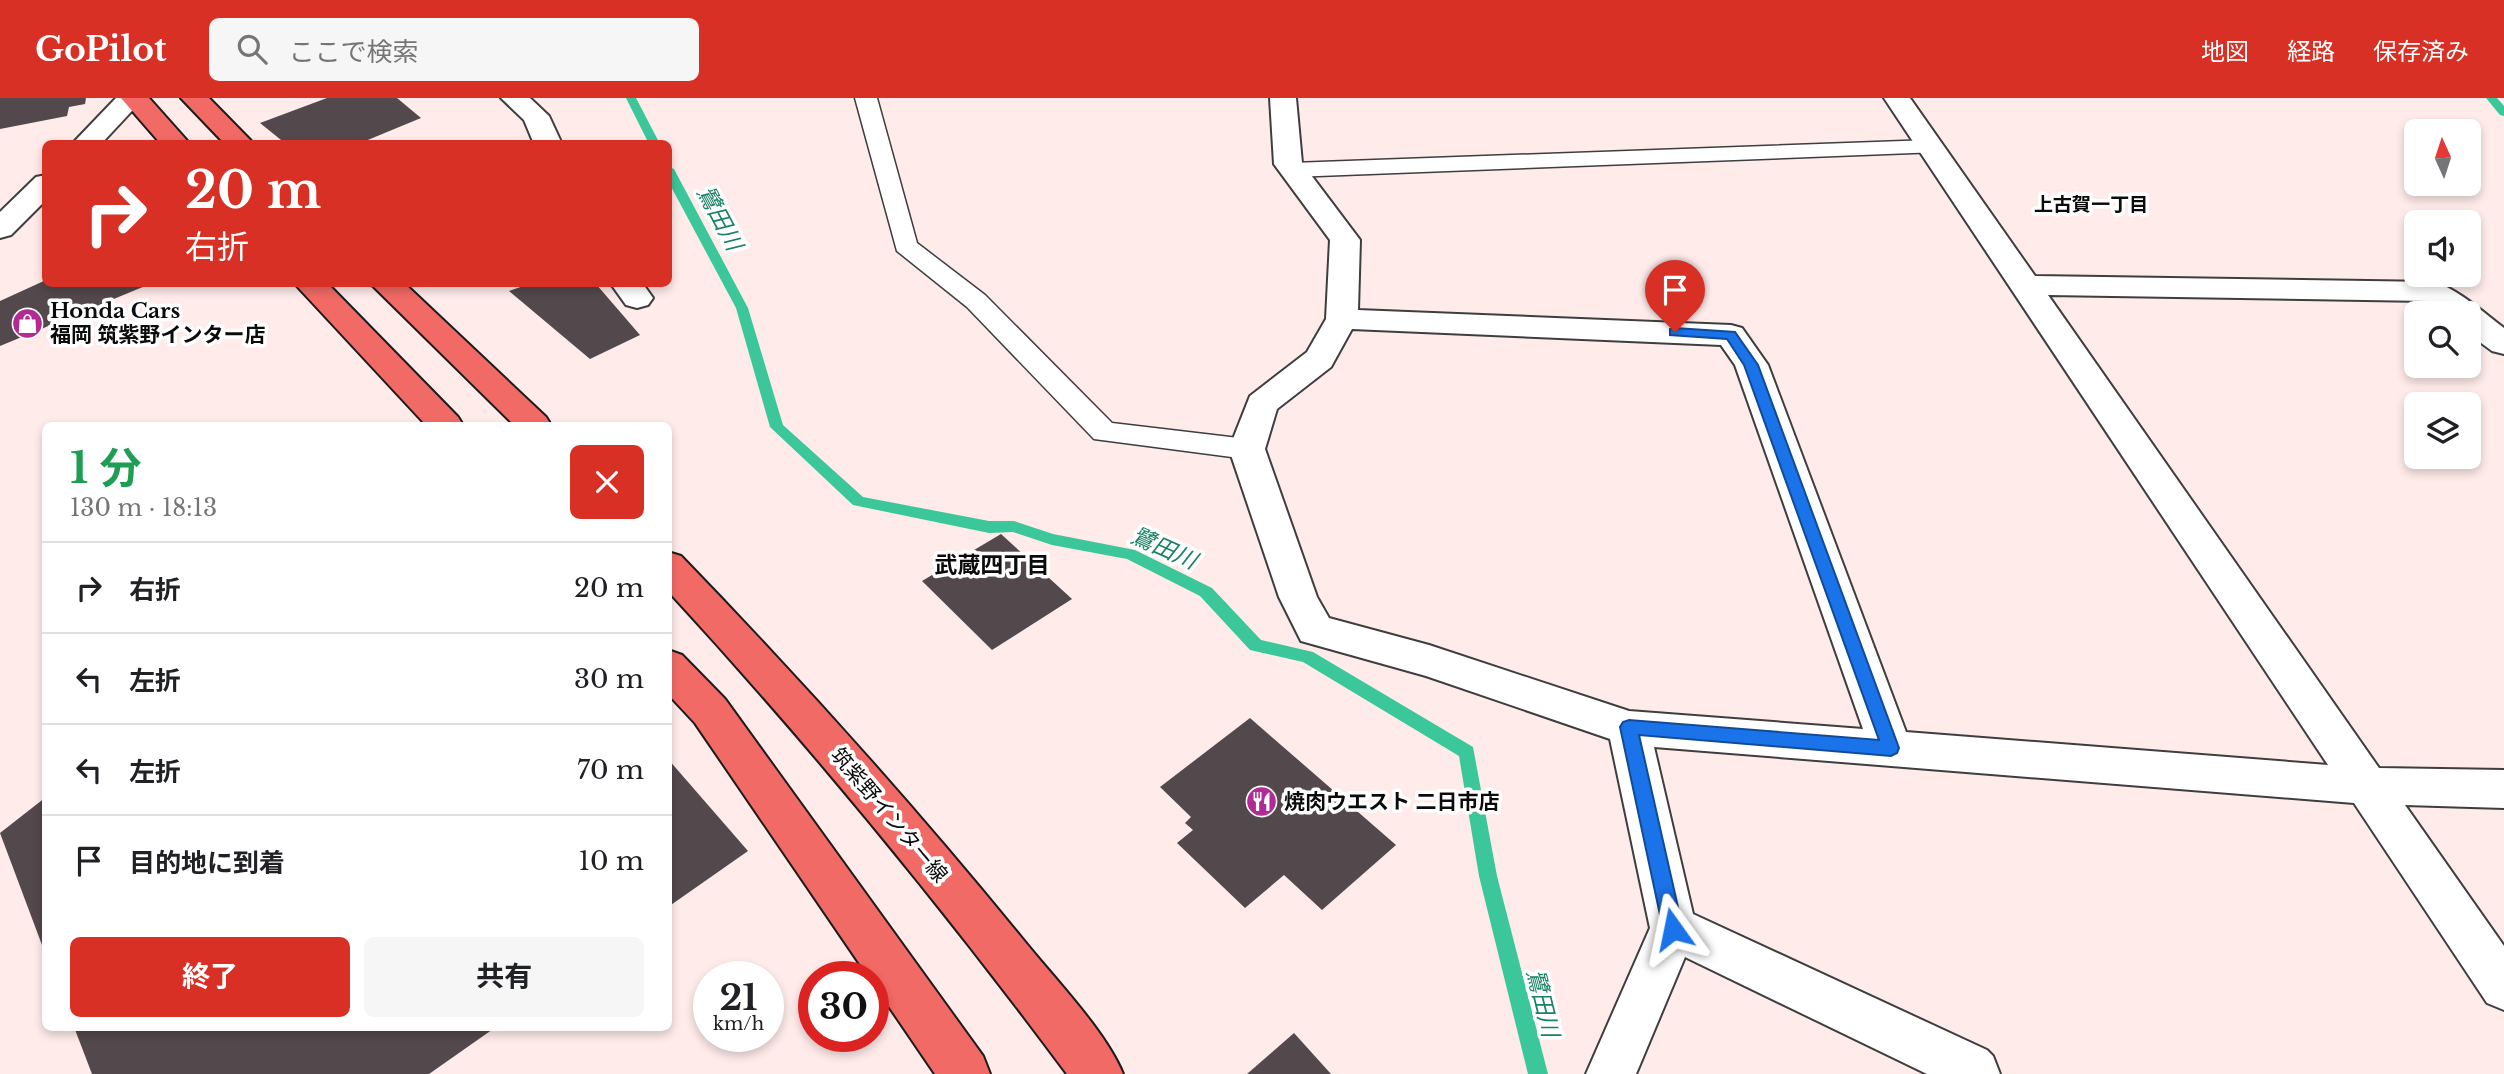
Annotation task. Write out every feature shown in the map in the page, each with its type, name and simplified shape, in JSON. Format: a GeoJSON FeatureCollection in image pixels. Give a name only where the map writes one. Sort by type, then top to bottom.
{"type":"FeatureCollection","features":[{"type":"Feature","properties":{"kind":"main road"},"geometry":{"type":"LineString","coordinates":[[133,98],[173,140]]}},
{"type":"Feature","properties":{"kind":"main road"},"geometry":{"type":"LineString","coordinates":[[194,98],[237,140]]}},
{"type":"Feature","properties":{"kind":"main road"},"geometry":{"type":"LineString","coordinates":[[314,287],[443,422]]}},
{"type":"Feature","properties":{"kind":"main road"},"geometry":{"type":"LineString","coordinates":[[390,287],[531,422]]}},
{"type":"Feature","properties":{"kind":"main road","name":"筑紫野インター線"},"geometry":{"type":"LineString","coordinates":[[672,570],[773,677],[1026,979],[1098,1074]]}},
{"type":"Feature","properties":{"kind":"main road"},"geometry":{"type":"LineString","coordinates":[[672,670],[710,711],[965,1074]]}},
{"type":"Feature","properties":{"kind":"street"},"geometry":{"type":"LineString","coordinates":[[89,140],[133,98]]}},
{"type":"Feature","properties":{"kind":"street"},"geometry":{"type":"LineString","coordinates":[[514,98],[536,116],[546,140]]}},
{"type":"Feature","properties":{"kind":"street"},"geometry":{"type":"LineString","coordinates":[[1283,98],[1288,164],[1345,240],[1342,319],[1319,359],[1262,404],[1247,449],[1298,597],[1315,630],[1429,661],[1629,727],[2367,786],[2504,789]]}},
{"type":"Feature","properties":{"kind":"street"},"geometry":{"type":"LineString","coordinates":[[1897,98],[2504,987]]}},
{"type":"Feature","properties":{"kind":"street"},"geometry":{"type":"LineString","coordinates":[[0,229],[42,187]]}},
{"type":"Feature","properties":{"kind":"street"},"geometry":{"type":"LineString","coordinates":[[2025,285],[2434,292],[2446,301]]}},
{"type":"Feature","properties":{"kind":"street"},"geometry":{"type":"LineString","coordinates":[[1342,319],[1731,335],[1751,365],[1891,748]]}},
{"type":"Feature","properties":{"kind":"street"},"geometry":{"type":"LineString","coordinates":[[2481,327],[2504,344]]}},
{"type":"Feature","properties":{"kind":"street"},"geometry":{"type":"LineString","coordinates":[[1611,1074],[1673,929],[1629,727]]}},
{"type":"Feature","properties":{"kind":"street"},"geometry":{"type":"LineString","coordinates":[[1673,929],[1951,1067]]}},
{"type":"Feature","properties":{"kind":"lane"},"geometry":{"type":"LineString","coordinates":[[866,98],[906,246],[976,301],[1104,432],[1247,449]]}},
{"type":"Feature","properties":{"kind":"lane"},"geometry":{"type":"LineString","coordinates":[[1292,170],[1931,148]]}},
{"type":"Feature","properties":{"kind":"building"},"geometry":{"type":"Polygon","coordinates":[[[0,98],[86,98],[85,104],[69,107],[67,116],[0,129],[0,98]]]}},
{"type":"Feature","properties":{"kind":"building"},"geometry":{"type":"Polygon","coordinates":[[[327,98],[397,98],[421,118],[368,140],[281,140],[260,123],[327,98]]]}},
{"type":"Feature","properties":{"kind":"building","name":"Honda Cars 福岡 筑紫野インター店"},"geometry":{"type":"Polygon","coordinates":[[[42,282],[42,287],[143,287],[0,346],[0,301],[42,282]]]}},
{"type":"Feature","properties":{"kind":"building"},"geometry":{"type":"Polygon","coordinates":[[[520,287],[599,287],[640,335],[590,359],[509,291],[520,287]]]}},
{"type":"Feature","properties":{"kind":"building"},"geometry":{"type":"Polygon","coordinates":[[[1001,534],[1072,599],[992,650],[922,581],[1001,534]]]}},
{"type":"Feature","properties":{"kind":"building","name":"焼肉ウエスト 二日市店"},"geometry":{"type":"Polygon","coordinates":[[[1250,718],[1396,845],[1322,910],[1284,875],[1245,908],[1177,843],[1193,830],[1185,823],[1191,817],[1160,787],[1250,718]]]}},
{"type":"Feature","properties":{"kind":"building"},"geometry":{"type":"Polygon","coordinates":[[[672,764],[748,851],[672,904],[672,764]]]}},
{"type":"Feature","properties":{"kind":"building"},"geometry":{"type":"Polygon","coordinates":[[[42,800],[42,945],[0,833],[42,800]]]}},
{"type":"Feature","properties":{"kind":"building"},"geometry":{"type":"Polygon","coordinates":[[[76,1031],[490,1031],[429,1074],[92,1074],[76,1031]]]}},
{"type":"Feature","properties":{"kind":"building"},"geometry":{"type":"Polygon","coordinates":[[[1294,1033],[1331,1074],[1247,1074],[1294,1033]]]}},
{"type":"Feature","properties":{"kind":"waterway","name":"鷺田川"},"geometry":{"type":"LineString","coordinates":[[631,98],[653,140]]}},
{"type":"Feature","properties":{"kind":"waterway"},"geometry":{"type":"LineString","coordinates":[[2491,98],[2504,113]]}},
{"type":"Feature","properties":{"kind":"waterway","name":"鷺田川"},"geometry":{"type":"LineString","coordinates":[[672,177],[742,308],[777,427],[858,501],[989,527],[1014,526],[1052,539],[1130,554],[1206,592],[1256,645],[1307,657],[1467,752],[1488,876],[1538,1074]]}},
{"type":"Feature","properties":{"kind":"place","name":"Honda Cars 福岡 筑紫野インター店"},"geometry":{"type":"Point","coordinates":[27,323]}},
{"type":"Feature","properties":{"kind":"place","name":"焼肉ウエスト 二日市店"},"geometry":{"type":"Point","coordinates":[1261,802]}},
{"type":"Feature","properties":{"kind":"district","name":"上古賀一丁目"},"geometry":{"type":"Point","coordinates":[2091,204]}},
{"type":"Feature","properties":{"kind":"district","name":"武蔵四丁目"},"geometry":{"type":"Point","coordinates":[992,565]}},
{"type":"Feature","properties":{"kind":"route"},"geometry":{"type":"LineString","coordinates":[[1673,929],[1629,727],[1891,748],[1751,365],[1731,335],[1675,332]]}}]}
